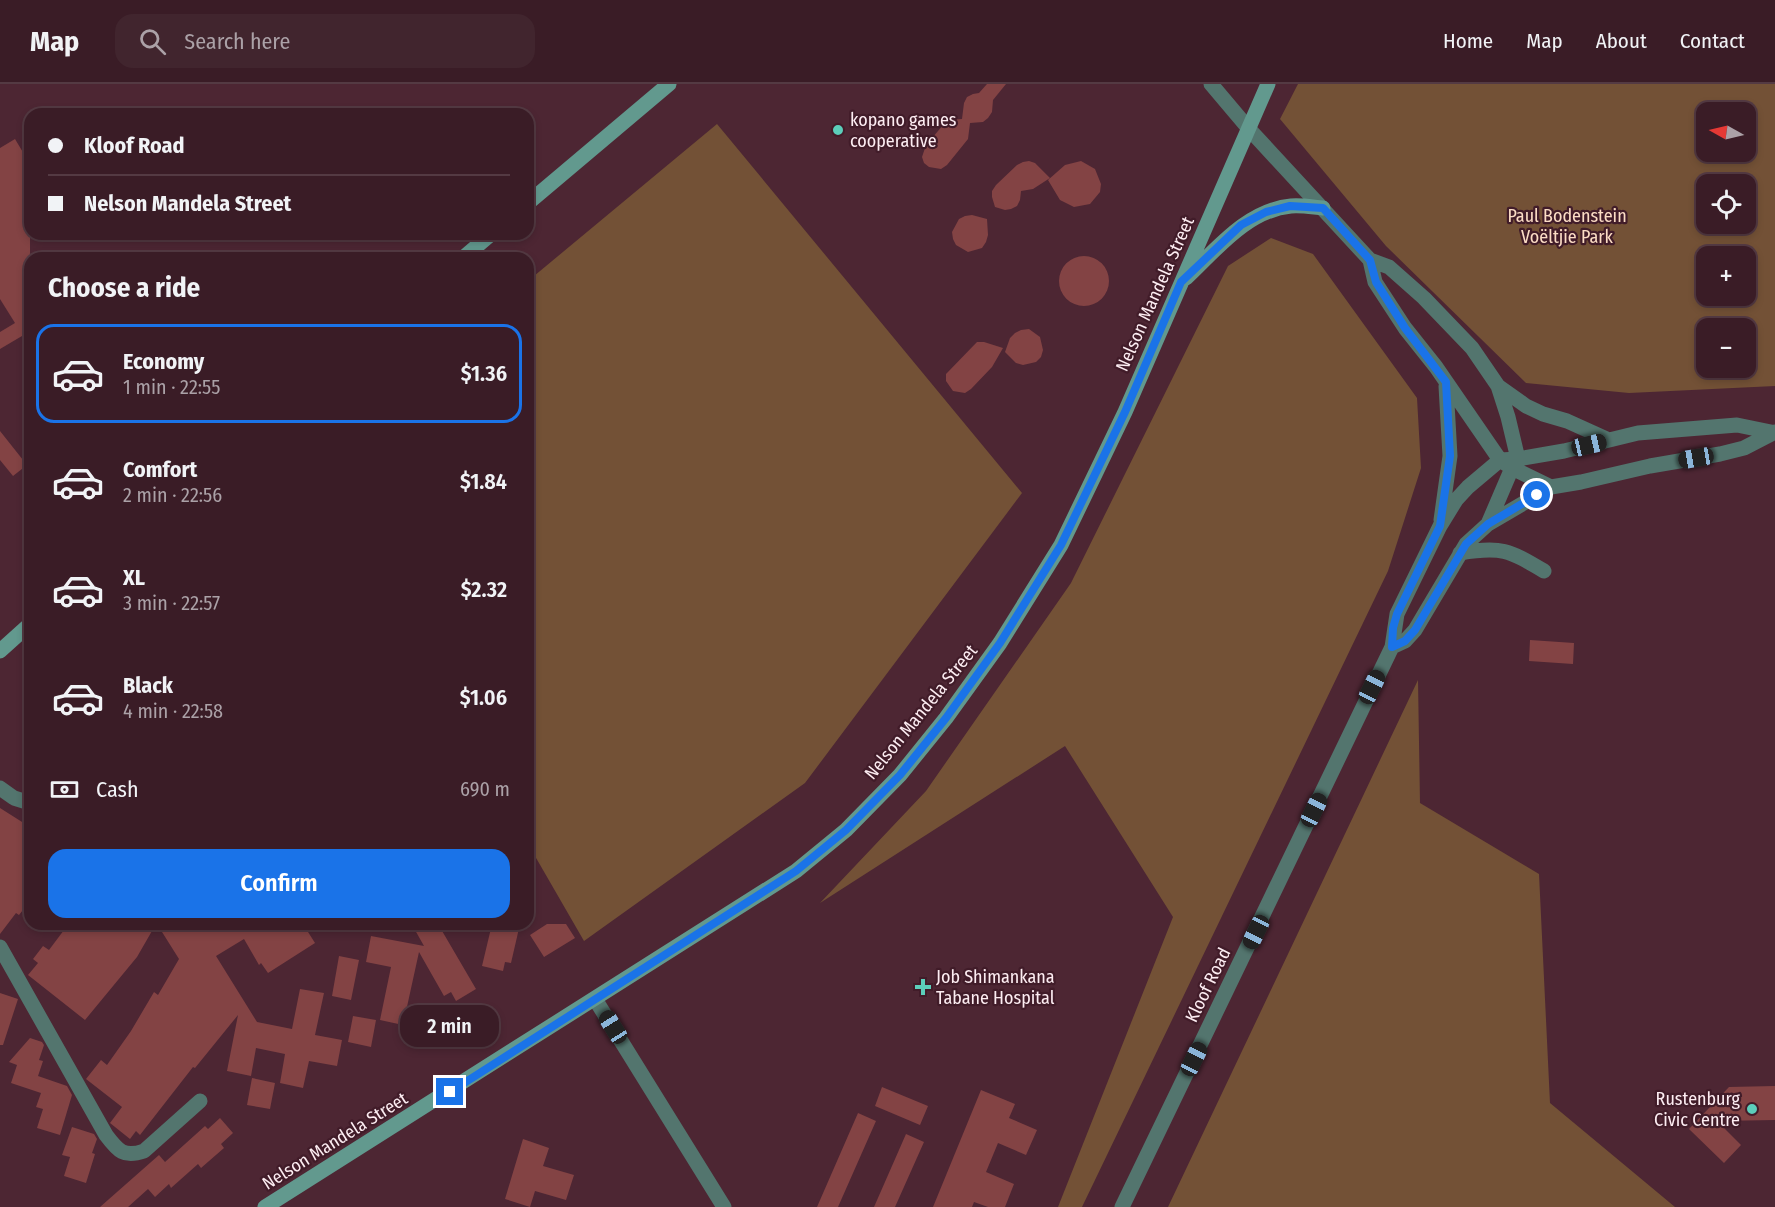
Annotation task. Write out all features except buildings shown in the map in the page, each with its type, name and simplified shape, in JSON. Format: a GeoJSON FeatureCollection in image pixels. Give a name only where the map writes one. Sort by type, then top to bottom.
{"type":"FeatureCollection","features":[{"type":"Feature","properties":{"kind":"main road"},"geometry":{"type":"LineString","coordinates":[[534,198],[669,84]]}},
{"type":"Feature","properties":{"kind":"main road","name":"Nelson Mandela Street"},"geometry":{"type":"LineString","coordinates":[[265,1207],[796,871],[846,830],[900,775],[1000,643],[1061,545],[1125,412],[1268,84]]}},
{"type":"Feature","properties":{"kind":"main road"},"geometry":{"type":"LineString","coordinates":[[1181,282],[1241,225],[1266,212],[1290,206],[1323,208]]}},
{"type":"Feature","properties":{"kind":"main road"},"geometry":{"type":"LineString","coordinates":[[470,252],[484,240]]}},
{"type":"Feature","properties":{"kind":"main road"},"geometry":{"type":"LineString","coordinates":[[0,639],[24,629]]}},
{"type":"Feature","properties":{"kind":"main road"},"geometry":{"type":"LineString","coordinates":[[0,651],[24,630]]}},
{"type":"Feature","properties":{"kind":"street"},"geometry":{"type":"LineString","coordinates":[[1211,84],[1249,129],[1370,260],[1376,282],[1405,328],[1510,462],[1551,487]]}},
{"type":"Feature","properties":{"kind":"street"},"geometry":{"type":"LineString","coordinates":[[1370,260],[1389,267],[1424,298],[1472,348],[1498,386],[1508,417],[1510,462],[1488,524]]}},
{"type":"Feature","properties":{"kind":"street"},"geometry":{"type":"LineString","coordinates":[[1440,526],[1450,456],[1446,382]]}},
{"type":"Feature","properties":{"kind":"street"},"geometry":{"type":"LineString","coordinates":[[1498,386],[1526,406],[1610,440]]}},
{"type":"Feature","properties":{"kind":"street"},"geometry":{"type":"LineString","coordinates":[[1392,647],[1393,628],[1397,614],[1440,526],[1462,493],[1510,462],[1638,433],[1737,425],[1773,432]]}},
{"type":"Feature","properties":{"kind":"street","name":"Kloof Road"},"geometry":{"type":"LineString","coordinates":[[1122,1207],[1392,647],[1405,641],[1415,630],[1466,544],[1488,524],[1551,487],[1720,454],[1744,447],[1773,432]]}},
{"type":"Feature","properties":{"kind":"street"},"geometry":{"type":"LineString","coordinates":[[1460,554],[1484,549],[1506,550],[1544,571]]}},
{"type":"Feature","properties":{"kind":"street"},"geometry":{"type":"LineString","coordinates":[[0,788],[14,798],[24,801]]}},
{"type":"Feature","properties":{"kind":"street"},"geometry":{"type":"LineString","coordinates":[[0,947],[115,1148],[134,1155],[144,1151],[200,1101]]}},
{"type":"Feature","properties":{"kind":"street"},"geometry":{"type":"LineString","coordinates":[[595,999],[724,1207]]}},
{"type":"Feature","properties":{"kind":"green space","name":"Paul Bodenstein Voëltjie Park"},"geometry":{"type":"Polygon","coordinates":[[[1298,84],[1775,84],[1775,386],[1629,393],[1526,383],[1386,246],[1280,119],[1298,84]]]}},
{"type":"Feature","properties":{"kind":"green space"},"geometry":{"type":"Polygon","coordinates":[[[717,124],[1022,493],[805,783],[584,941],[534,854],[534,276],[717,124]]]}},
{"type":"Feature","properties":{"kind":"green space"},"geometry":{"type":"Polygon","coordinates":[[[1271,238],[1313,254],[1417,398],[1421,468],[1388,571],[1082,1207],[1058,1207],[1173,917],[1065,746],[820,903],[926,791],[1071,583],[1228,266],[1271,238]]]}},
{"type":"Feature","properties":{"kind":"green space"},"geometry":{"type":"Polygon","coordinates":[[[1418,680],[1420,803],[1539,874],[1550,1103],[1675,1207],[1168,1207],[1418,680]]]}},
{"type":"Feature","properties":{"kind":"place","name":"kopano games cooperative"},"geometry":{"type":"Point","coordinates":[838,130]}},
{"type":"Feature","properties":{"kind":"place","name":"Job Shimankana Tabane Hospital"},"geometry":{"type":"Point","coordinates":[923,987]}},
{"type":"Feature","properties":{"kind":"place","name":"Rustenburg Civic Centre"},"geometry":{"type":"Point","coordinates":[1752,1109]}},
{"type":"Feature","properties":{"kind":"route"},"geometry":{"type":"LineString","coordinates":[[450,1092],[796,871],[846,830],[900,775],[946,718],[1000,643],[1061,545],[1125,412],[1181,282],[1241,225],[1266,212],[1290,206],[1323,208],[1370,260],[1376,282],[1405,328],[1446,382],[1450,456],[1440,526],[1397,614],[1393,628],[1392,647],[1405,641],[1415,630],[1466,544],[1479,535],[1488,524],[1537,495]]}}]}
